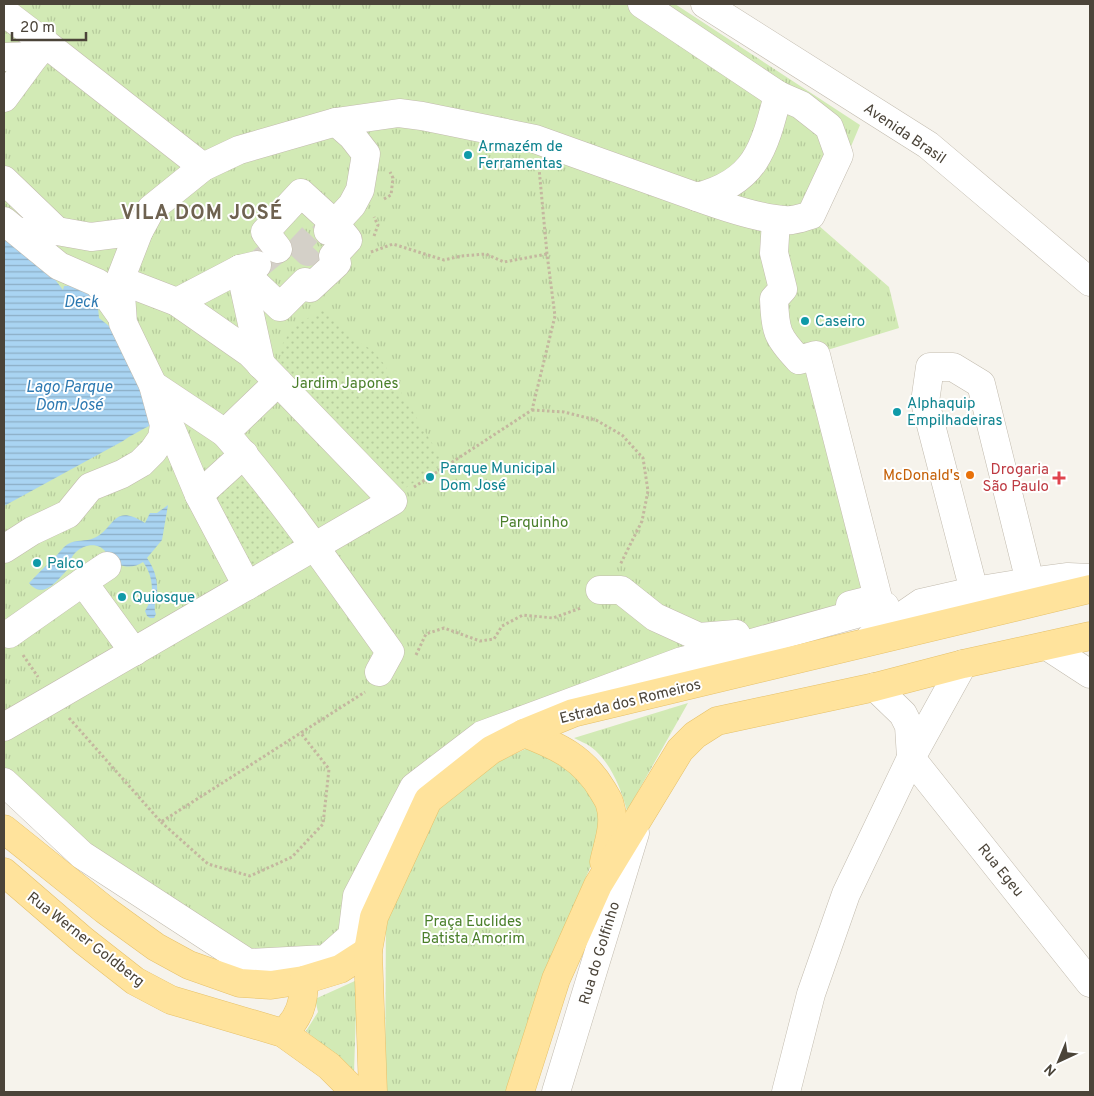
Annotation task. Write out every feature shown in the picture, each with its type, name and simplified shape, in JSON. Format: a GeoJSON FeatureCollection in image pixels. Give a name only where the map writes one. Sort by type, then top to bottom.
{"type":"FeatureCollection","features":[{"type":"Feature","properties":{"kind":"main road","name":"Estrada dos Romeiros"},"geometry":{"type":"LineString","coordinates":[[373,1092],[368,951],[374,917],[428,800],[491,750],[524,733],[573,713],[1090,589]]}},
{"type":"Feature","properties":{"kind":"main road"},"geometry":{"type":"LineString","coordinates":[[520,1092],[556,979],[598,885],[680,750],[695,735],[717,721],[1090,636]]}},
{"type":"Feature","properties":{"kind":"main road"},"geometry":{"type":"LineString","coordinates":[[524,733],[554,744],[578,760],[595,778],[610,805],[612,830],[598,885]]}},
{"type":"Feature","properties":{"kind":"main road"},"geometry":{"type":"LineString","coordinates":[[4,829],[105,910],[156,947],[189,965],[240,983],[272,985],[304,980],[340,969],[368,951]]}},
{"type":"Feature","properties":{"kind":"main road","name":"Rua Werner Goldberg"},"geometry":{"type":"LineString","coordinates":[[4,872],[84,941],[135,981],[171,1000],[283,1032],[329,1066],[355,1092]]}},
{"type":"Feature","properties":{"kind":"main road"},"geometry":{"type":"LineString","coordinates":[[283,1032],[291,1026],[298,1016],[304,995],[304,980]]}},
{"type":"Feature","properties":{"kind":"street"},"geometry":{"type":"LineString","coordinates":[[247,586],[199,495],[153,385],[123,322],[120,280],[139,231],[151,209],[203,167],[238,150],[336,122],[399,113],[536,138],[718,204],[776,220],[792,220],[811,215],[839,155],[829,127],[801,105],[778,96],[642,4]]}},
{"type":"Feature","properties":{"kind":"street","name":"Avenida Brasil"},"geometry":{"type":"LineString","coordinates":[[705,4],[928,145],[1090,282]]}},
{"type":"Feature","properties":{"kind":"street"},"geometry":{"type":"LineString","coordinates":[[4,12],[41,50],[203,167]]}},
{"type":"Feature","properties":{"kind":"street"},"geometry":{"type":"LineString","coordinates":[[4,57],[41,50]]}},
{"type":"Feature","properties":{"kind":"street"},"geometry":{"type":"LineString","coordinates":[[4,98],[41,50]]}},
{"type":"Feature","properties":{"kind":"street"},"geometry":{"type":"LineString","coordinates":[[697,196],[710,193],[737,180],[756,160],[768,136],[778,96]]}},
{"type":"Feature","properties":{"kind":"street"},"geometry":{"type":"LineString","coordinates":[[358,144],[388,118],[399,113]]}},
{"type":"Feature","properties":{"kind":"street"},"geometry":{"type":"LineString","coordinates":[[332,228],[352,205],[360,190],[366,154],[352,136],[336,122]]}},
{"type":"Feature","properties":{"kind":"street"},"geometry":{"type":"LineString","coordinates":[[4,180],[58,231]]}},
{"type":"Feature","properties":{"kind":"street"},"geometry":{"type":"LineString","coordinates":[[248,267],[280,307],[305,282],[310,288],[337,263],[333,256],[348,240],[332,228],[301,193],[265,232],[278,249]]}},
{"type":"Feature","properties":{"kind":"street"},"geometry":{"type":"LineString","coordinates":[[600,590],[621,590],[655,617],[699,637],[731,636],[878,598],[816,355],[799,360],[785,346],[776,330],[774,299],[783,289],[774,253],[776,220]]}},
{"type":"Feature","properties":{"kind":"street"},"geometry":{"type":"LineString","coordinates":[[12,226],[91,237],[139,231]]}},
{"type":"Feature","properties":{"kind":"street"},"geometry":{"type":"LineString","coordinates":[[12,226],[59,266],[98,283],[122,317]]}},
{"type":"Feature","properties":{"kind":"street"},"geometry":{"type":"LineString","coordinates":[[177,302],[248,267]]}},
{"type":"Feature","properties":{"kind":"street"},"geometry":{"type":"LineString","coordinates":[[225,433],[270,373],[248,267]]}},
{"type":"Feature","properties":{"kind":"street"},"geometry":{"type":"LineString","coordinates":[[4,727],[393,501],[250,353],[177,302],[120,280]]}},
{"type":"Feature","properties":{"kind":"street"},"geometry":{"type":"LineString","coordinates":[[974,591],[925,402],[930,367],[953,368],[981,384],[1030,582]]}},
{"type":"Feature","properties":{"kind":"street"},"geometry":{"type":"LineString","coordinates":[[153,385],[225,433],[244,454],[390,652],[379,672]]}},
{"type":"Feature","properties":{"kind":"street"},"geometry":{"type":"LineString","coordinates":[[4,550],[32,531],[68,514],[90,487],[122,474],[141,463],[153,451],[162,438],[164,425],[153,385]]}},
{"type":"Feature","properties":{"kind":"street"},"geometry":{"type":"LineString","coordinates":[[199,495],[244,454]]}},
{"type":"Feature","properties":{"kind":"street"},"geometry":{"type":"LineString","coordinates":[[9,634],[106,566]]}},
{"type":"Feature","properties":{"kind":"street"},"geometry":{"type":"LineString","coordinates":[[859,645],[921,603],[974,591],[1030,582],[1068,577],[1090,578]]}},
{"type":"Feature","properties":{"kind":"street"},"geometry":{"type":"LineString","coordinates":[[83,582],[134,652]]}},
{"type":"Feature","properties":{"kind":"street"},"geometry":{"type":"LineString","coordinates":[[4,782],[82,855],[248,963],[326,959],[352,936],[357,896],[414,788],[482,735],[682,661],[885,606]]}},
{"type":"Feature","properties":{"kind":"street"},"geometry":{"type":"LineString","coordinates":[[1046,646],[1090,674]]}},
{"type":"Feature","properties":{"kind":"street"},"geometry":{"type":"LineString","coordinates":[[786,1092],[811,994],[846,894],[911,758],[963,664]]}},
{"type":"Feature","properties":{"kind":"street"},"geometry":{"type":"LineString","coordinates":[[875,686],[903,714],[909,726],[911,758]]}},
{"type":"Feature","properties":{"kind":"street","name":"Rua Egeu"},"geometry":{"type":"LineString","coordinates":[[911,758],[1090,983]]}},
{"type":"Feature","properties":{"kind":"street","name":"Rua do Golfinho"},"geometry":{"type":"LineString","coordinates":[[556,1092],[641,813]]}},
{"type":"Feature","properties":{"kind":"path"},"geometry":{"type":"LineString","coordinates":[[532,410],[554,316],[536,138]]}},
{"type":"Feature","properties":{"kind":"path"},"geometry":{"type":"LineString","coordinates":[[365,258],[371,252],[393,244],[444,260],[461,256],[486,254],[504,262],[547,254]]}},
{"type":"Feature","properties":{"kind":"path"},"geometry":{"type":"LineString","coordinates":[[393,501],[532,410],[564,412],[596,420],[622,435],[643,458],[648,491],[642,521],[623,562],[586,606],[553,618],[523,615],[502,626],[494,639],[480,641],[444,628],[426,634],[415,659]]}},
{"type":"Feature","properties":{"kind":"path"},"geometry":{"type":"LineString","coordinates":[[9,634],[52,699],[161,822],[208,864],[250,876],[292,857],[323,824],[329,769],[300,732]]}},
{"type":"Feature","properties":{"kind":"path"},"geometry":{"type":"LineString","coordinates":[[161,822],[300,732],[369,690],[379,672]]}},
{"type":"Feature","properties":{"kind":"green space","name":"Parque Municipal Dom José"},"geometry":{"type":"Polygon","coordinates":[[[4,4],[675,4],[860,125],[818,225],[889,287],[899,328],[824,351],[888,602],[482,732],[348,934],[325,956],[249,959],[84,853],[4,779],[4,4]]]}},
{"type":"Feature","properties":{"kind":"green space","name":"Jardim Japones"},"geometry":{"type":"Polygon","coordinates":[[[322,310],[357,341],[372,350],[384,364],[444,463],[393,496],[278,377],[282,345],[293,327],[322,310]]]}},
{"type":"Feature","properties":{"kind":"green space"},"geometry":{"type":"Polygon","coordinates":[[[243,458],[310,546],[249,582],[202,495],[243,458]]]}},
{"type":"Feature","properties":{"kind":"green space"},"geometry":{"type":"Polygon","coordinates":[[[688,703],[627,811],[618,784],[604,760],[587,744],[574,738],[688,703]]]}},
{"type":"Feature","properties":{"kind":"green space","name":"Praça Euclides Batista Amorim"},"geometry":{"type":"Polygon","coordinates":[[[530,747],[575,767],[591,790],[605,834],[551,962],[506,1092],[385,1092],[386,910],[439,809],[497,762],[530,747]]]}},
{"type":"Feature","properties":{"kind":"green space"},"geometry":{"type":"Polygon","coordinates":[[[357,980],[354,1073],[306,1031],[318,1012],[315,999],[357,980]]]}},
{"type":"Feature","properties":{"kind":"water","name":"Lago Parque Dom José"},"geometry":{"type":"Polygon","coordinates":[[[4,234],[44,265],[63,290],[64,286],[96,284],[99,318],[114,330],[120,349],[139,384],[149,419],[149,426],[4,506],[4,234]]]}},
{"type":"Feature","properties":{"kind":"water"},"geometry":{"type":"Polygon","coordinates":[[[168,505],[162,540],[147,558],[154,571],[157,584],[156,614],[154,618],[147,616],[145,611],[152,593],[152,586],[147,568],[143,562],[135,566],[122,566],[110,559],[102,548],[95,546],[84,547],[75,553],[69,568],[45,589],[40,590],[29,583],[68,544],[94,538],[120,516],[134,517],[145,523],[150,513],[157,513],[168,505]]]}},
{"type":"Feature","properties":{"kind":"tunnel"},"geometry":{"type":"LineString","coordinates":[[260,263],[292,237],[308,252],[328,231]]}},
{"type":"Feature","properties":{"kind":"place","name":"Armazém de Ferramentas"},"geometry":{"type":"Point","coordinates":[468,155]}},
{"type":"Feature","properties":{"kind":"place","name":"Caseiro"},"geometry":{"type":"Point","coordinates":[805,321]}},
{"type":"Feature","properties":{"kind":"place","name":"Alphaquip Empilhadeiras"},"geometry":{"type":"Point","coordinates":[897,412]}},
{"type":"Feature","properties":{"kind":"place","name":"McDonald's"},"geometry":{"type":"Point","coordinates":[970,475]}},
{"type":"Feature","properties":{"kind":"place","name":"Parque Municipal Dom José"},"geometry":{"type":"Point","coordinates":[430,477]}},
{"type":"Feature","properties":{"kind":"place","name":"Drogaria São Paulo"},"geometry":{"type":"Point","coordinates":[1059,478]}},
{"type":"Feature","properties":{"kind":"place","name":"Palco"},"geometry":{"type":"Point","coordinates":[37,563]}},
{"type":"Feature","properties":{"kind":"place","name":"Quiosque"},"geometry":{"type":"Point","coordinates":[122,597]}},
{"type":"Feature","properties":{"kind":"district","name":"VILA DOM JOSÉ"},"geometry":{"type":"Point","coordinates":[202,212]}},
{"type":"Feature","properties":{"kind":"water label","name":"Deck"},"geometry":{"type":"Point","coordinates":[81,301]}},
{"type":"Feature","properties":{"kind":"park label","name":"Parquinho"},"geometry":{"type":"Point","coordinates":[534,522]}}]}
